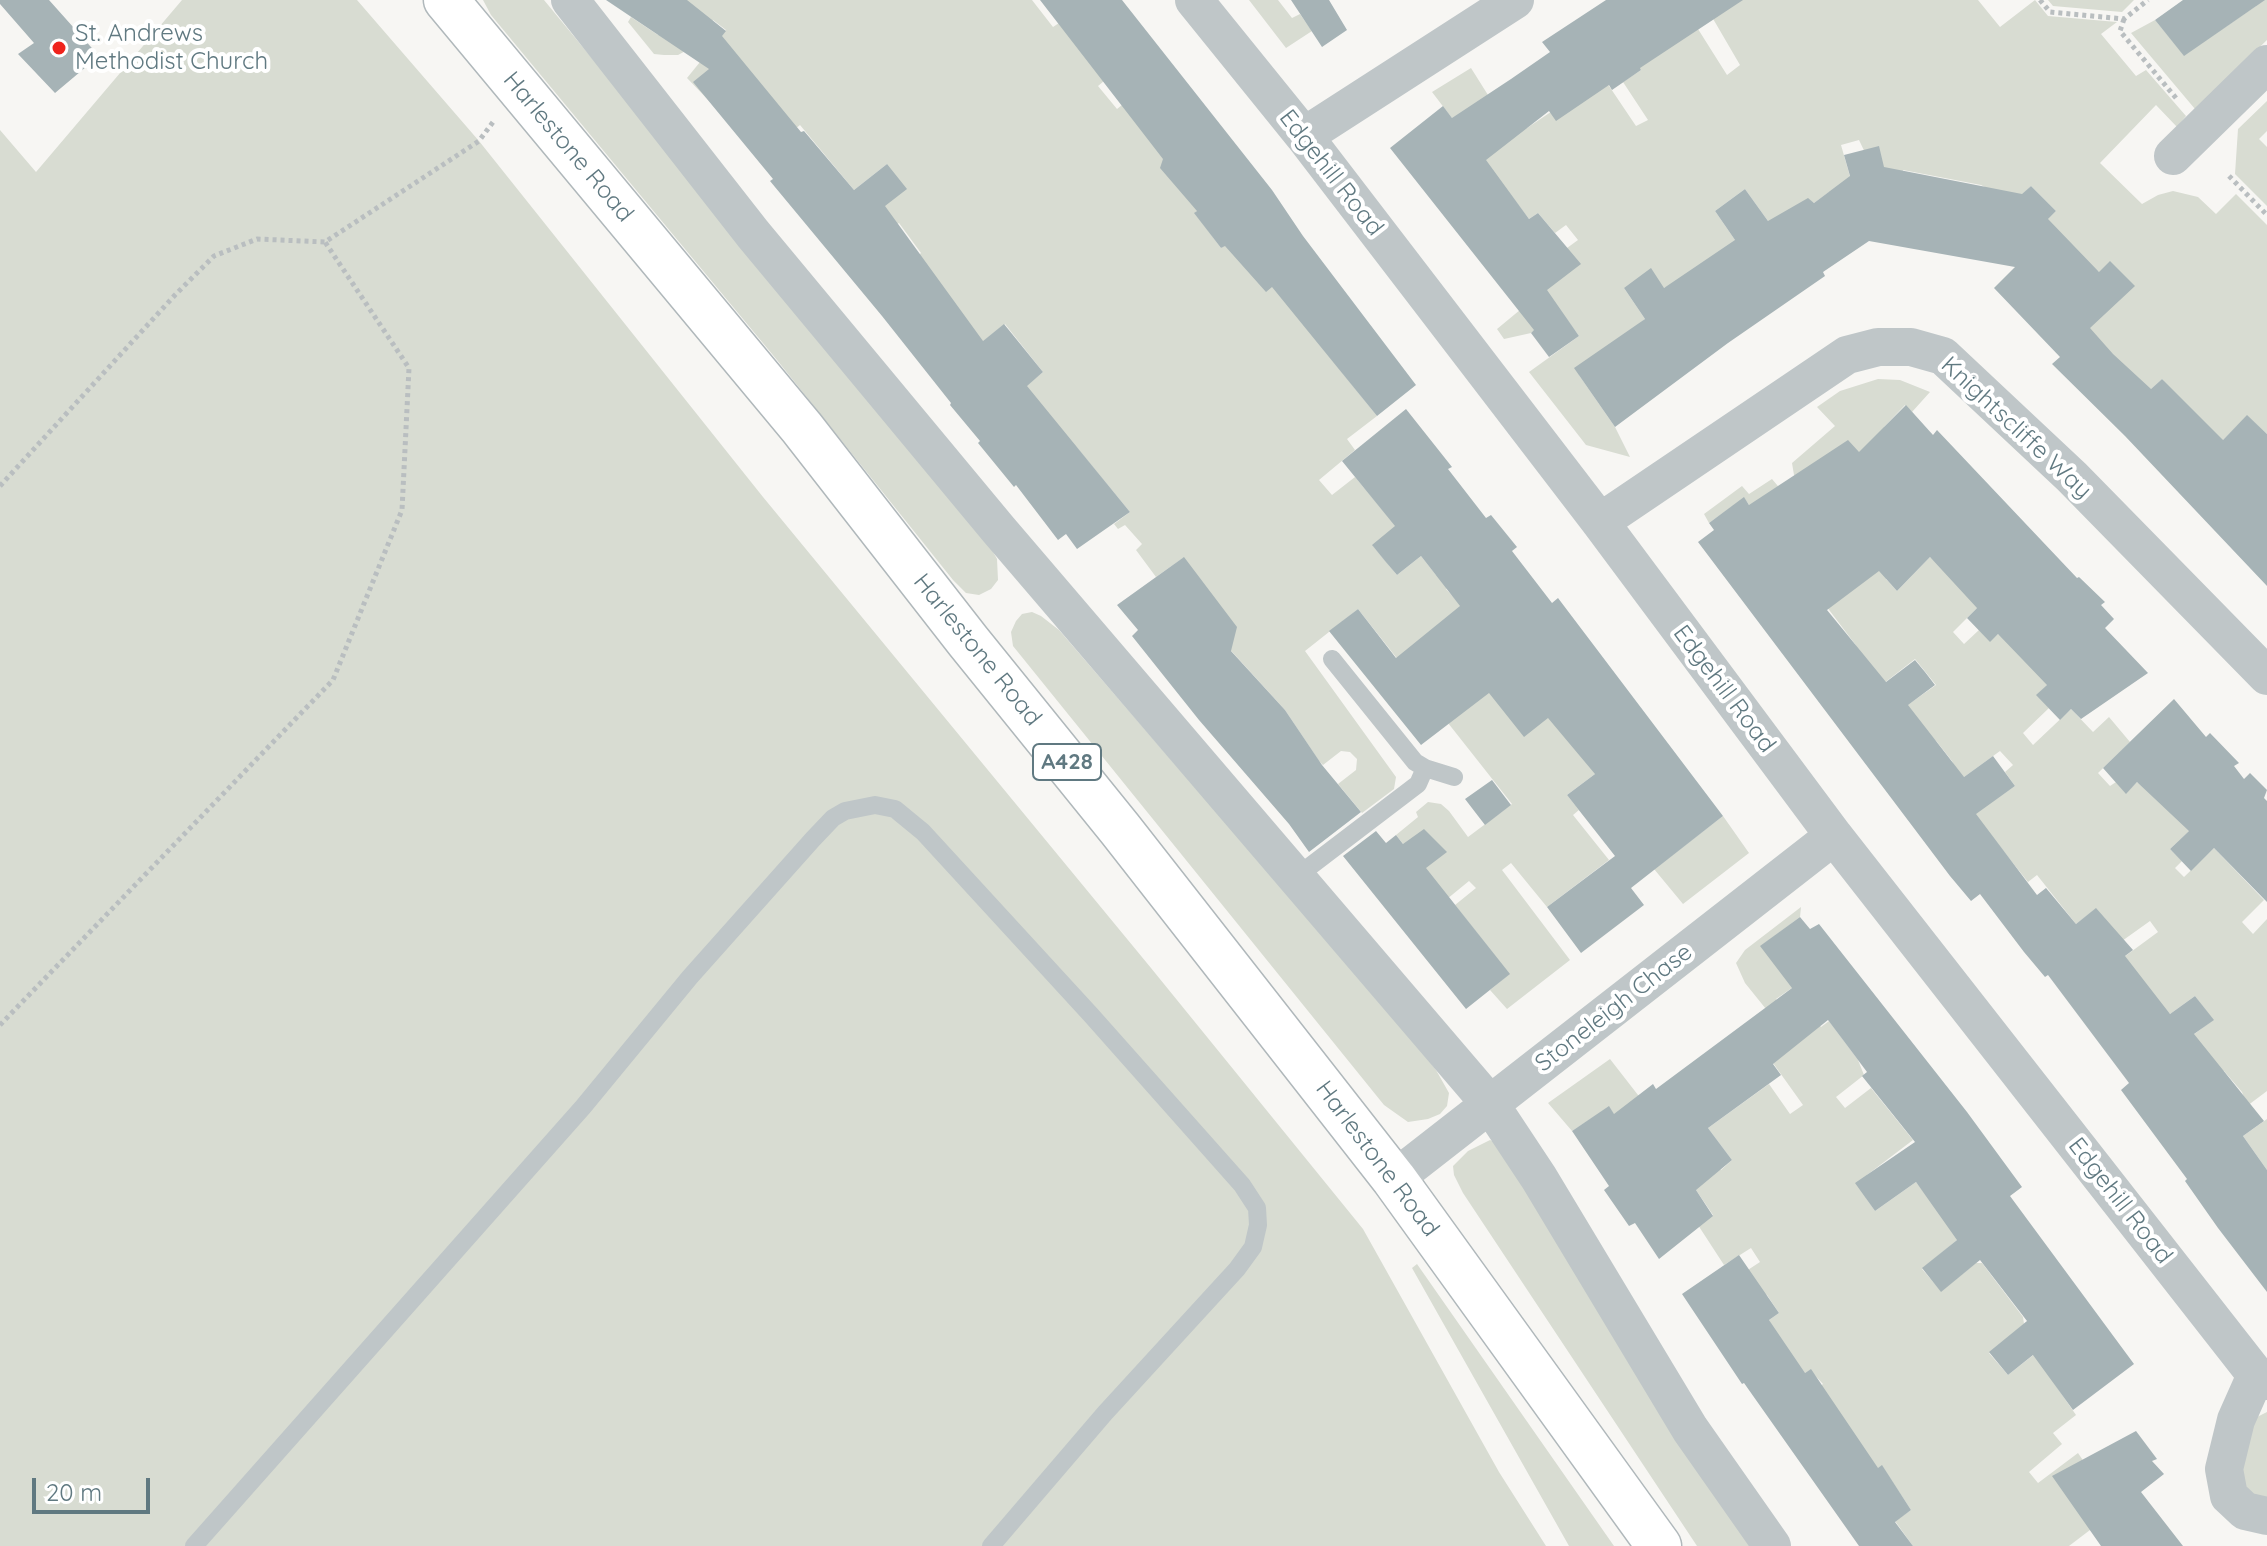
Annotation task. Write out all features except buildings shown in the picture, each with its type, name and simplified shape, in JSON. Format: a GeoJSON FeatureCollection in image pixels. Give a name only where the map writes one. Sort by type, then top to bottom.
{"type":"FeatureCollection","features":[{"type":"Feature","properties":{"kind":"main road","name":"Harlestone Road"},"geometry":{"type":"LineString","coordinates":[[446,0],[802,428],[1394,1179],[1659,1546]]}},
{"type":"Feature","properties":{"kind":"street"},"geometry":{"type":"LineString","coordinates":[[570,0],[764,246],[1067,610],[1490,1104],[1539,1178],[1690,1429],[1772,1546]]}},
{"type":"Feature","properties":{"kind":"street","name":"Edgehill Road"},"geometry":{"type":"LineString","coordinates":[[1194,0],[1304,136],[1600,522],[1834,836],[2262,1378],[2236,1420],[2224,1469],[2229,1496],[2245,1511],[2267,1516]]}},
{"type":"Feature","properties":{"kind":"street"},"geometry":{"type":"LineString","coordinates":[[1304,136],[1515,0]]}},
{"type":"Feature","properties":{"kind":"street"},"geometry":{"type":"LineString","coordinates":[[2173,156],[2267,64]]}},
{"type":"Feature","properties":{"kind":"street","name":"Knightscliffe Way"},"geometry":{"type":"LineString","coordinates":[[1600,522],[1847,355],[1878,347],[1911,347],[1943,356],[2072,477],[2267,676]]}},
{"type":"Feature","properties":{"kind":"street","name":"Stoneleigh Chase"},"geometry":{"type":"LineString","coordinates":[[1394,1179],[1834,836]]}},
{"type":"Feature","properties":{"kind":"lane"},"geometry":{"type":"LineString","coordinates":[[1332,659],[1405,751],[1425,768],[1454,777]]}},
{"type":"Feature","properties":{"kind":"lane"},"geometry":{"type":"LineString","coordinates":[[1296,877],[1418,784],[1425,768]]}},
{"type":"Feature","properties":{"kind":"lane"},"geometry":{"type":"LineString","coordinates":[[194,1546],[583,1107],[690,977],[813,839],[833,818],[845,811],[875,805],[895,809],[923,832],[1101,1026],[1242,1185],[1257,1208],[1258,1225],[1253,1247],[1237,1269],[1105,1413],[991,1546]]}},
{"type":"Feature","properties":{"kind":"path"},"geometry":{"type":"LineString","coordinates":[[2040,0],[2050,12],[2124,19]]}},
{"type":"Feature","properties":{"kind":"path"},"geometry":{"type":"LineString","coordinates":[[2148,0],[2124,19],[2120,31],[2183,106]]}},
{"type":"Feature","properties":{"kind":"path"},"geometry":{"type":"LineString","coordinates":[[0,486],[214,256],[257,239],[325,242],[479,141],[496,118]]}},
{"type":"Feature","properties":{"kind":"path"},"geometry":{"type":"LineString","coordinates":[[2229,176],[2267,215]]}},
{"type":"Feature","properties":{"kind":"path"},"geometry":{"type":"LineString","coordinates":[[0,1025],[333,680],[402,510],[409,368],[325,242]]}},
{"type":"Feature","properties":{"kind":"shaded area"},"geometry":{"type":"Polygon","coordinates":[[[182,0],[357,0],[479,141],[763,497],[1363,1229],[1499,1472],[1546,1546],[0,1546],[0,130],[36,172],[182,0]]]}},
{"type":"Feature","properties":{"kind":"shaded area"},"geometry":{"type":"Polygon","coordinates":[[[483,0],[544,0],[982,532],[997,559],[998,580],[991,589],[979,595],[966,593],[953,580],[777,360],[491,15],[483,0]]]}},
{"type":"Feature","properties":{"kind":"shaded area"},"geometry":{"type":"Polygon","coordinates":[[[682,0],[1032,0],[1053,27],[1059,23],[1104,81],[1098,86],[1117,109],[1122,105],[1203,205],[1195,213],[1221,248],[1228,243],[1273,286],[1377,416],[1347,439],[1355,450],[1319,480],[1332,495],[1355,477],[1396,526],[1373,546],[1397,575],[1421,556],[1436,575],[1450,564],[1460,577],[1446,589],[1557,711],[1603,768],[1567,795],[1579,810],[1573,815],[1609,860],[1547,907],[1511,863],[1502,870],[1570,960],[1507,1009],[1490,990],[1509,974],[1455,905],[1476,888],[1469,881],[1447,899],[1396,835],[1418,817],[1416,812],[1428,802],[1441,804],[1449,811],[1468,837],[1512,804],[1358,609],[1305,651],[1396,777],[1394,789],[1362,813],[1338,784],[1356,770],[1357,759],[1350,752],[1341,751],[1323,765],[1319,761],[1285,710],[1225,644],[1183,558],[1156,577],[1136,550],[1142,544],[1125,525],[1118,529],[1114,524],[1130,512],[1078,449],[1004,404],[1043,372],[1005,324],[963,357],[917,257],[921,253],[899,223],[887,231],[879,220],[887,164],[854,190],[800,125],[762,156],[687,78],[726,30],[713,20],[691,48],[678,55],[664,55],[654,54],[628,22],[631,17],[658,35],[682,0]]]}},
{"type":"Feature","properties":{"kind":"shaded area"},"geometry":{"type":"Polygon","coordinates":[[[1249,0],[1278,0],[1292,18],[1300,14],[1312,31],[1286,48],[1249,0]]]}},
{"type":"Feature","properties":{"kind":"shaded area"},"geometry":{"type":"Polygon","coordinates":[[[1738,0],[1978,0],[2000,27],[2035,0],[2048,16],[2117,22],[2101,34],[2136,76],[2146,70],[2186,116],[2177,127],[2156,105],[2100,163],[2142,204],[2173,191],[2198,197],[2216,214],[2236,194],[2267,225],[2267,434],[2247,416],[2214,449],[2162,379],[2149,391],[2088,330],[2099,272],[2036,230],[2056,211],[2031,186],[2014,202],[1981,185],[1903,170],[1895,215],[1859,140],[1841,145],[1855,194],[1829,192],[1814,203],[1808,199],[1781,239],[1745,189],[1715,211],[1744,253],[1664,288],[1624,288],[1645,319],[1579,375],[1615,427],[1630,457],[1586,445],[1529,372],[1579,336],[1560,310],[1531,333],[1504,339],[1497,329],[1526,305],[1567,248],[1578,240],[1566,225],[1555,233],[1538,213],[1529,219],[1432,92],[1471,68],[1505,122],[1527,128],[1603,77],[1636,126],[1648,120],[1623,82],[1641,70],[1628,49],[1698,29],[1727,75],[1740,65],[1712,17],[1738,0]]]}},
{"type":"Feature","properties":{"kind":"shaded area"},"geometry":{"type":"Polygon","coordinates":[[[2048,0],[2134,0],[2122,12],[2053,6],[2048,0]]]}},
{"type":"Feature","properties":{"kind":"shaded area"},"geometry":{"type":"Polygon","coordinates":[[[2253,0],[2267,0],[2267,40],[2195,109],[2131,33],[2155,20],[2184,55],[2256,6],[2253,0]]]}},
{"type":"Feature","properties":{"kind":"shaded area"},"geometry":{"type":"Polygon","coordinates":[[[2267,101],[2267,131],[2259,139],[2267,147],[2267,206],[2235,174],[2238,129],[2267,101]]]}},
{"type":"Feature","properties":{"kind":"shaded area"},"geometry":{"type":"Polygon","coordinates":[[[1878,379],[1900,380],[1930,392],[1912,412],[1905,405],[1884,427],[1886,579],[1897,591],[1930,557],[1982,603],[1953,632],[1964,644],[1979,630],[1990,641],[1998,634],[2071,662],[2037,695],[2049,708],[2023,733],[2033,745],[2071,709],[2093,732],[2109,717],[2130,742],[2098,773],[2110,786],[2116,782],[2126,793],[2137,782],[2202,819],[2170,849],[2182,861],[2175,868],[2184,877],[2214,848],[2264,900],[2242,922],[2253,934],[2267,919],[2267,1091],[2247,1106],[2242,1092],[2224,1071],[2200,1088],[2189,1038],[2213,1020],[2195,996],[2170,1014],[2109,968],[2158,932],[2150,921],[2122,941],[2096,909],[2076,924],[2037,875],[2028,882],[1974,814],[2015,786],[2005,772],[2013,765],[2000,751],[1960,780],[1952,761],[1937,742],[1899,711],[1936,685],[1915,659],[1874,691],[1855,644],[1744,498],[1709,523],[1704,514],[1742,486],[1749,494],[1772,479],[1803,516],[1819,504],[1794,475],[1792,463],[1835,426],[1817,407],[1840,391],[1878,379]]]}},
{"type":"Feature","properties":{"kind":"shaded area"},"geometry":{"type":"Polygon","coordinates":[[[1032,612],[1059,630],[1414,1041],[1449,1093],[1447,1106],[1440,1114],[1408,1122],[1384,1105],[1013,646],[1011,632],[1016,621],[1022,614],[1032,612]]]}},
{"type":"Feature","properties":{"kind":"shaded area"},"geometry":{"type":"Polygon","coordinates":[[[1723,816],[1749,853],[1683,904],[1654,869],[1723,816]]]}},
{"type":"Feature","properties":{"kind":"shaded area"},"geometry":{"type":"Polygon","coordinates":[[[1801,907],[1800,917],[1761,946],[1799,983],[1776,999],[1791,1018],[1806,1007],[1821,1027],[1829,1021],[1858,1060],[1864,1075],[1836,1097],[1845,1108],[1871,1088],[1913,1140],[1867,1175],[1866,1198],[1875,1211],[1916,1182],[1958,1236],[1922,1269],[1941,1291],[1976,1263],[1982,1263],[2023,1317],[2024,1324],[1989,1353],[2008,1375],[2046,1345],[2054,1383],[2076,1415],[2053,1433],[2062,1444],[2029,1472],[2038,1483],[2078,1453],[2099,1484],[2090,1530],[2069,1546],[1913,1546],[1895,1521],[1911,1510],[1882,1466],[1865,1477],[1808,1395],[1823,1384],[1810,1370],[1795,1379],[1769,1320],[1779,1313],[1767,1295],[1731,1281],[1760,1262],[1751,1248],[1724,1265],[1698,1225],[1713,1215],[1681,1168],[1620,1124],[1609,1107],[1572,1131],[1548,1103],[1610,1059],[1638,1095],[1721,1170],[1732,1160],[1708,1128],[1769,1084],[1790,1114],[1803,1105],[1773,1063],[1795,1045],[1745,983],[1736,963],[1745,950],[1801,907]]]}},
{"type":"Feature","properties":{"kind":"shaded area"},"geometry":{"type":"Polygon","coordinates":[[[2267,1119],[2267,1170],[2243,1136],[2267,1119]]]}},
{"type":"Feature","properties":{"kind":"shaded area"},"geometry":{"type":"Polygon","coordinates":[[[1490,1140],[1504,1147],[1752,1546],[1697,1546],[1463,1193],[1453,1166],[1468,1151],[1490,1140]]]}},
{"type":"Feature","properties":{"kind":"shaded area"},"geometry":{"type":"Polygon","coordinates":[[[1417,1264],[1614,1546],[1569,1546],[1412,1268],[1417,1264]]]}},
{"type":"Feature","properties":{"kind":"shaded area"},"geometry":{"type":"Polygon","coordinates":[[[2267,1412],[2267,1499],[2256,1497],[2247,1490],[2241,1476],[2250,1430],[2257,1417],[2267,1412]]]}},
{"type":"Feature","properties":{"kind":"place","name":"St. Andrews Methodist Church"},"geometry":{"type":"Point","coordinates":[59,48]}}]}
